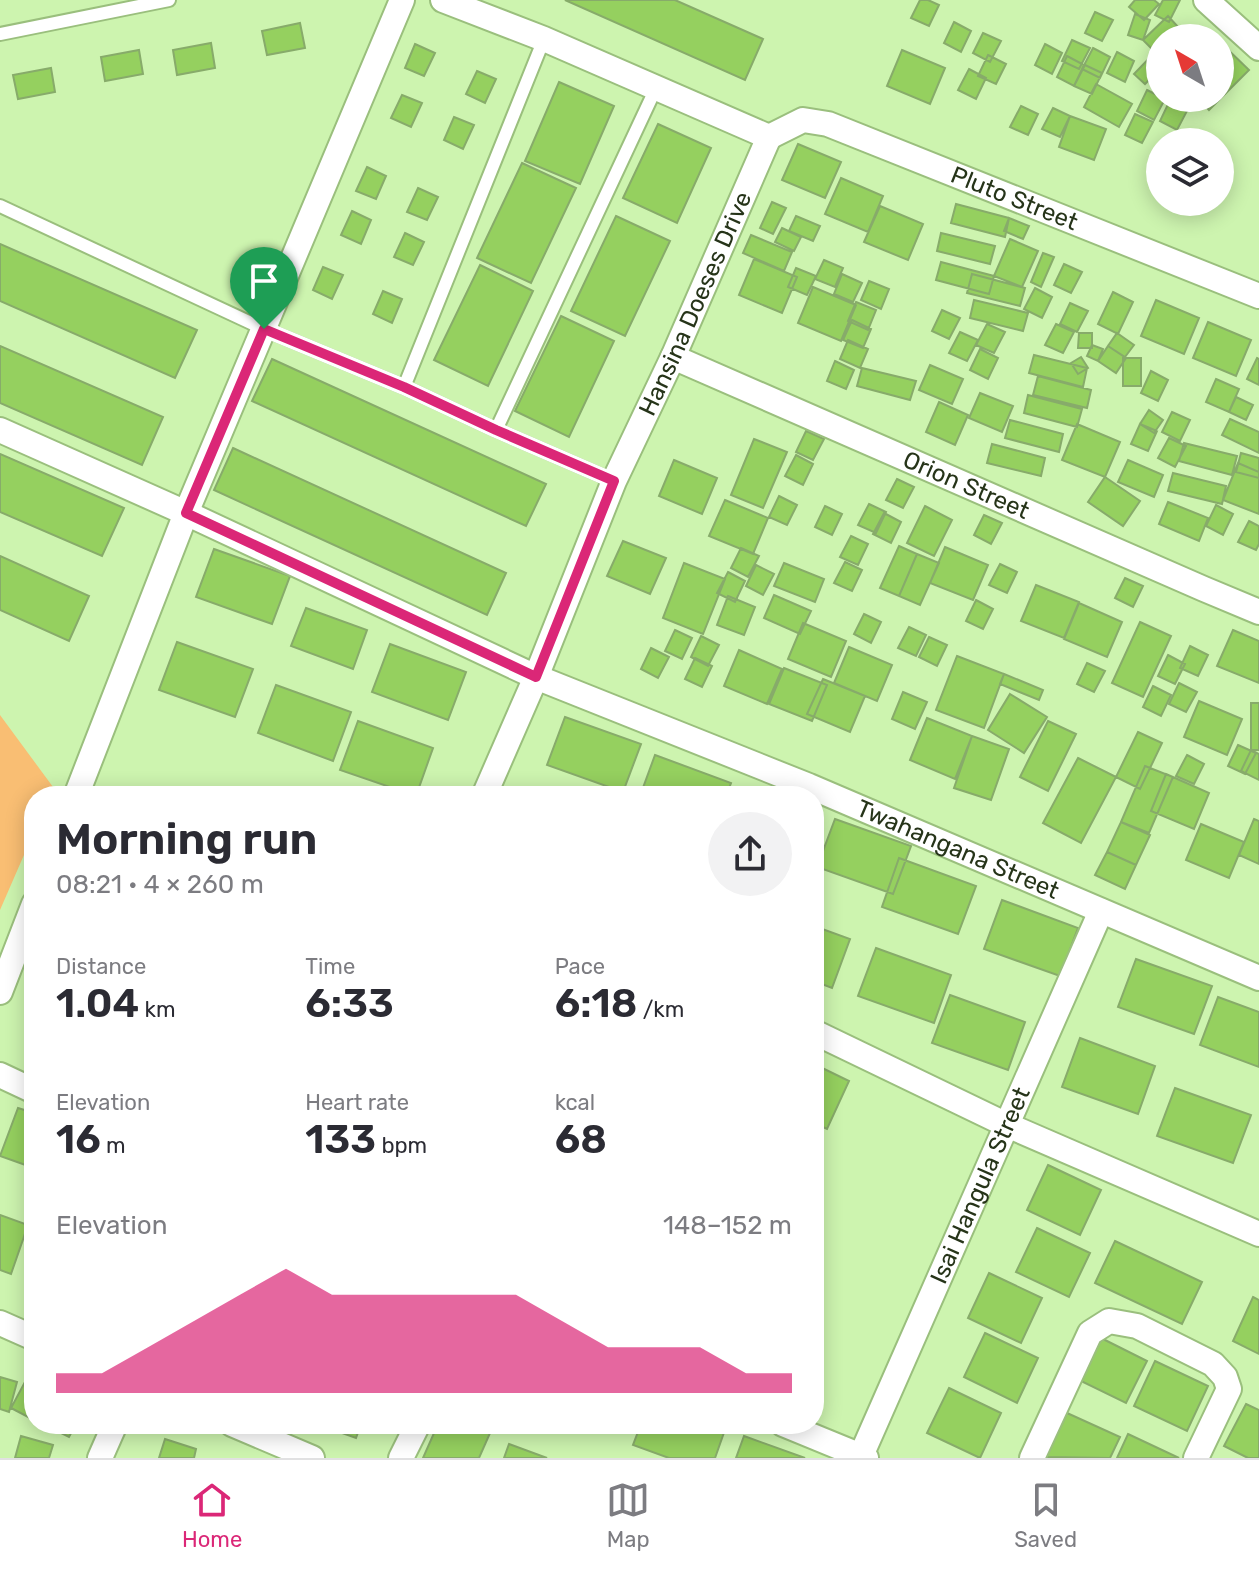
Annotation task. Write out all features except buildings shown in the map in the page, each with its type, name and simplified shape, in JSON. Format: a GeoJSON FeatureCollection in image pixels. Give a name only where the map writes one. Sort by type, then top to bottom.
{"type":"FeatureCollection","features":[{"type":"Feature","properties":{"kind":"street"},"geometry":{"type":"LineString","coordinates":[[80,786],[186,513],[402,0]]}},
{"type":"Feature","properties":{"kind":"street"},"geometry":{"type":"LineString","coordinates":[[443,0],[544,39],[769,137]]}},
{"type":"Feature","properties":{"kind":"street"},"geometry":{"type":"LineString","coordinates":[[1206,0],[1259,48]]}},
{"type":"Feature","properties":{"kind":"street","name":"Pluto Street"},"geometry":{"type":"LineString","coordinates":[[769,137],[803,120],[828,124],[1259,296]]}},
{"type":"Feature","properties":{"kind":"street","name":"Hansina Doeses Drive"},"geometry":{"type":"LineString","coordinates":[[488,786],[536,677],[614,481],[673,357],[769,137]]}},
{"type":"Feature","properties":{"kind":"street","name":"Orion Street"},"geometry":{"type":"LineString","coordinates":[[673,357],[1259,612]]}},
{"type":"Feature","properties":{"kind":"street","name":"Twahangana Street"},"geometry":{"type":"LineString","coordinates":[[0,430],[186,513],[536,677],[794,786]]}},
{"type":"Feature","properties":{"kind":"street","name":"Twahangana Street"},"geometry":{"type":"LineString","coordinates":[[824,798],[1259,978]]}},
{"type":"Feature","properties":{"kind":"street","name":"Isai Hangula Street"},"geometry":{"type":"LineString","coordinates":[[862,1457],[1101,911]]}},
{"type":"Feature","properties":{"kind":"street"},"geometry":{"type":"LineString","coordinates":[[0,992],[24,952]]}},
{"type":"Feature","properties":{"kind":"street"},"geometry":{"type":"LineString","coordinates":[[824,1037],[1007,1125],[1259,1234]]}},
{"type":"Feature","properties":{"kind":"street"},"geometry":{"type":"LineString","coordinates":[[0,1075],[24,1086]]}},
{"type":"Feature","properties":{"kind":"street"},"geometry":{"type":"LineString","coordinates":[[1032,1458],[1090,1333],[1109,1321],[1137,1326],[1213,1364],[1225,1377],[1229,1389],[1196,1458]]}},
{"type":"Feature","properties":{"kind":"street"},"geometry":{"type":"LineString","coordinates":[[0,1323],[24,1334]]}},
{"type":"Feature","properties":{"kind":"street"},"geometry":{"type":"LineString","coordinates":[[100,1458],[111,1434]]}},
{"type":"Feature","properties":{"kind":"street"},"geometry":{"type":"LineString","coordinates":[[256,1434],[312,1458]]}},
{"type":"Feature","properties":{"kind":"street"},"geometry":{"type":"LineString","coordinates":[[401,1458],[413,1434]]}},
{"type":"Feature","properties":{"kind":"street"},"geometry":{"type":"LineString","coordinates":[[807,1434],[862,1457]]}},
{"type":"Feature","properties":{"kind":"lane"},"geometry":{"type":"LineString","coordinates":[[0,34],[169,0]]}},
{"type":"Feature","properties":{"kind":"lane"},"geometry":{"type":"LineString","coordinates":[[404,387],[544,39]]}},
{"type":"Feature","properties":{"kind":"lane"},"geometry":{"type":"LineString","coordinates":[[496,430],[656,88]]}},
{"type":"Feature","properties":{"kind":"lane"},"geometry":{"type":"LineString","coordinates":[[0,206],[264,329],[404,387],[614,481]]}},
{"type":"Feature","properties":{"kind":"shaded area"},"geometry":{"type":"Polygon","coordinates":[[[0,715],[52,786],[24,786],[24,855],[0,910],[0,715]]]}},
{"type":"Feature","properties":{"kind":"route"},"geometry":{"type":"LineString","coordinates":[[264,329],[404,387],[614,481],[536,677],[186,513],[264,329]]}}]}
